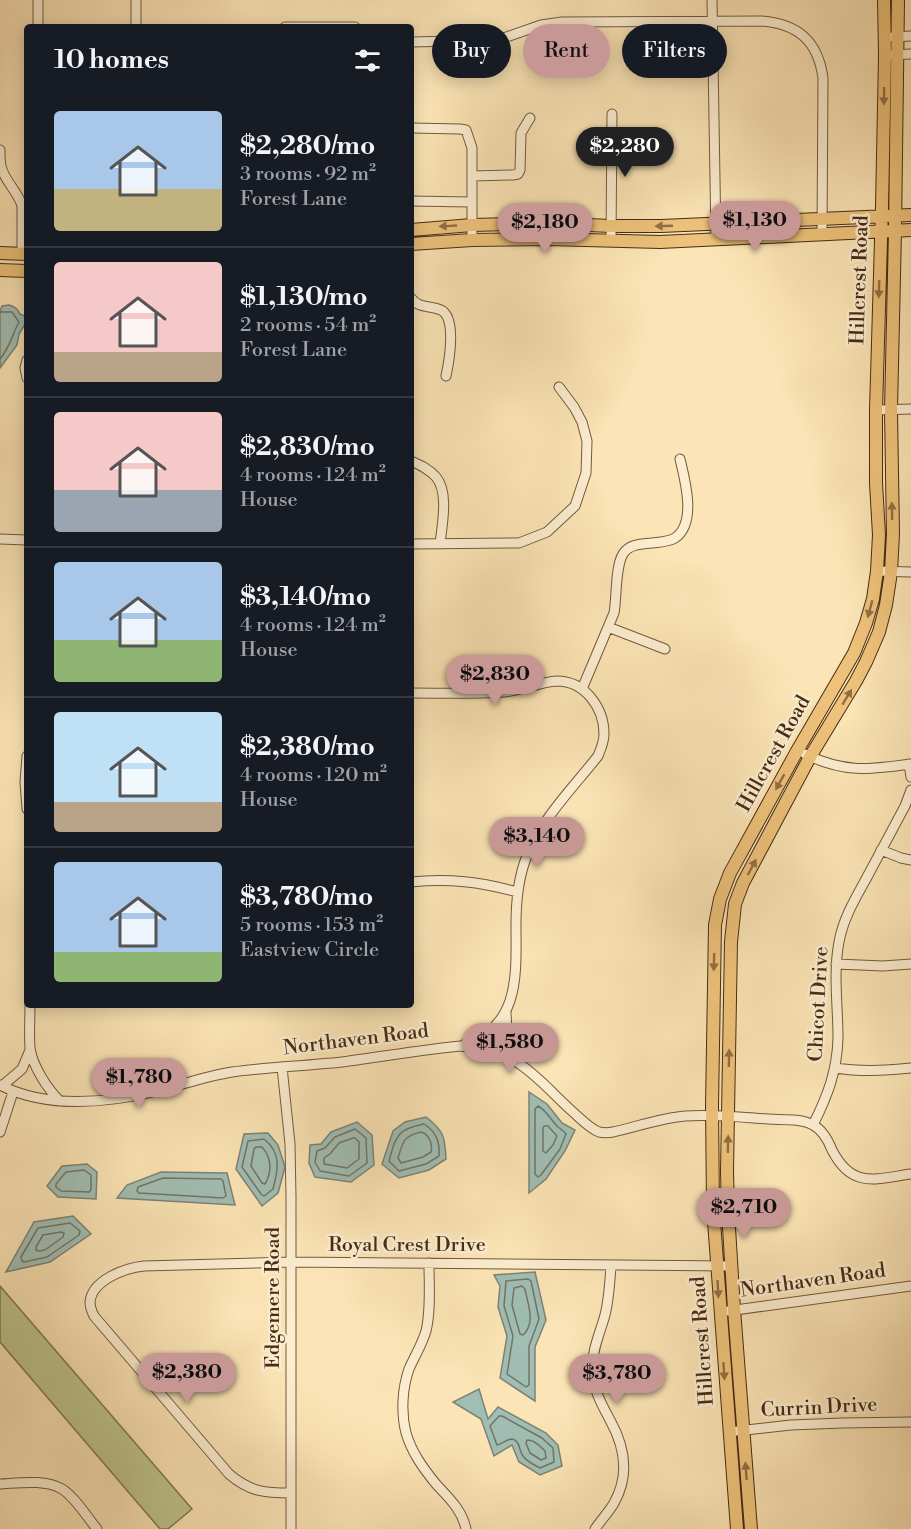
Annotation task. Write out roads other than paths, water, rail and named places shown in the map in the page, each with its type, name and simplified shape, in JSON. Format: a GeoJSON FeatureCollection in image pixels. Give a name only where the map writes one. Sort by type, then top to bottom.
{"type":"FeatureCollection","features":[{"type":"Feature","properties":{"kind":"main road","name":"Hillcrest Road"},"geometry":{"type":"LineString","coordinates":[[751,1529],[727,1191],[731,942],[735,904],[743,883],[810,757],[856,681],[879,632],[891,572],[895,193],[891,55],[884,37],[884,0]]}},
{"type":"Feature","properties":{"kind":"main road","name":"Hillcrest Road"},"geometry":{"type":"LineString","coordinates":[[737,1529],[713,1208],[715,933],[720,899],[730,873],[854,653],[873,599],[879,535],[876,410],[881,231],[891,55],[897,37],[898,0]]}},
{"type":"Feature","properties":{"kind":"main road"},"geometry":{"type":"LineString","coordinates":[[895,193],[911,206]]}},
{"type":"Feature","properties":{"kind":"main road"},"geometry":{"type":"LineString","coordinates":[[414,230],[472,225],[660,226],[911,214]]}},
{"type":"Feature","properties":{"kind":"main road"},"geometry":{"type":"LineString","coordinates":[[414,244],[548,239],[660,242],[911,230]]}},
{"type":"Feature","properties":{"kind":"main road"},"geometry":{"type":"LineString","coordinates":[[0,253],[24,254]]}},
{"type":"Feature","properties":{"kind":"main road"},"geometry":{"type":"LineString","coordinates":[[0,270],[24,271]]}},
{"type":"Feature","properties":{"kind":"street"},"geometry":{"type":"LineString","coordinates":[[38,0],[38,24]]}},
{"type":"Feature","properties":{"kind":"street"},"geometry":{"type":"LineString","coordinates":[[136,0],[136,24]]}},
{"type":"Feature","properties":{"kind":"street"},"geometry":{"type":"LineString","coordinates":[[712,0],[717,239]]}},
{"type":"Feature","properties":{"kind":"street"},"geometry":{"type":"LineString","coordinates":[[414,42],[498,40],[541,25],[562,22],[762,21],[789,26],[802,34],[811,44],[822,65],[822,234]]}},
{"type":"Feature","properties":{"kind":"street"},"geometry":{"type":"LineString","coordinates":[[884,37],[911,36]]}},
{"type":"Feature","properties":{"kind":"street"},"geometry":{"type":"LineString","coordinates":[[891,55],[911,54]]}},
{"type":"Feature","properties":{"kind":"street"},"geometry":{"type":"LineString","coordinates":[[611,241],[612,114]]}},
{"type":"Feature","properties":{"kind":"street"},"geometry":{"type":"LineString","coordinates":[[472,176],[518,174],[521,133],[530,118]]}},
{"type":"Feature","properties":{"kind":"street"},"geometry":{"type":"LineString","coordinates":[[414,128],[466,130],[471,143],[472,240]]}},
{"type":"Feature","properties":{"kind":"street"},"geometry":{"type":"LineString","coordinates":[[0,150],[0,165],[22,206],[24,238]]}},
{"type":"Feature","properties":{"kind":"street"},"geometry":{"type":"LineString","coordinates":[[414,201],[471,202]]}},
{"type":"Feature","properties":{"kind":"street"},"geometry":{"type":"LineString","coordinates":[[414,301],[417,304],[441,310],[448,318],[451,325],[447,376]]}},
{"type":"Feature","properties":{"kind":"street"},"geometry":{"type":"LineString","coordinates":[[414,544],[519,543],[548,532],[575,506],[586,473],[587,441],[574,407],[559,387]]}},
{"type":"Feature","properties":{"kind":"street"},"geometry":{"type":"LineString","coordinates":[[876,410],[911,410]]}},
{"type":"Feature","properties":{"kind":"street"},"geometry":{"type":"LineString","coordinates":[[582,689],[614,613],[619,568],[623,555],[628,548],[642,543],[674,539],[685,526],[687,491],[680,459]]}},
{"type":"Feature","properties":{"kind":"street"},"geometry":{"type":"LineString","coordinates":[[414,463],[430,471],[441,484],[444,495],[440,544]]}},
{"type":"Feature","properties":{"kind":"street"},"geometry":{"type":"LineString","coordinates":[[0,539],[24,540]]}},
{"type":"Feature","properties":{"kind":"street"},"geometry":{"type":"LineString","coordinates":[[877,572],[911,572]]}},
{"type":"Feature","properties":{"kind":"street"},"geometry":{"type":"LineString","coordinates":[[608,627],[665,649]]}},
{"type":"Feature","properties":{"kind":"street"},"geometry":{"type":"LineString","coordinates":[[414,693],[505,692],[557,681],[582,689],[598,707],[602,718],[604,734],[598,756],[546,819],[525,862],[518,892],[516,969],[506,1012],[494,1028],[485,1035],[476,1041],[460,1046]]}},
{"type":"Feature","properties":{"kind":"street"},"geometry":{"type":"LineString","coordinates":[[797,751],[844,768],[878,769],[910,764],[911,777]]}},
{"type":"Feature","properties":{"kind":"street","name":"Chicot Drive"},"geometry":{"type":"LineString","coordinates":[[813,1125],[829,1092],[835,1068],[838,1040],[836,964],[839,941],[848,914],[905,806],[911,790]]}},
{"type":"Feature","properties":{"kind":"street"},"geometry":{"type":"LineString","coordinates":[[881,850],[911,860]]}},
{"type":"Feature","properties":{"kind":"street"},"geometry":{"type":"LineString","coordinates":[[414,882],[467,881],[518,892]]}},
{"type":"Feature","properties":{"kind":"street"},"geometry":{"type":"LineString","coordinates":[[836,964],[883,966],[911,964]]}},
{"type":"Feature","properties":{"kind":"street"},"geometry":{"type":"LineString","coordinates":[[1,1086],[22,1069],[30,1050],[30,1008]]}},
{"type":"Feature","properties":{"kind":"street"},"geometry":{"type":"LineString","coordinates":[[506,1012],[507,1030],[515,1061]]}},
{"type":"Feature","properties":{"kind":"street","name":"Northaven Road"},"geometry":{"type":"LineString","coordinates":[[1,1086],[27,1096],[60,1101],[98,1100],[138,1095],[214,1075],[350,1061],[460,1046],[477,1048],[515,1061],[597,1131],[613,1132],[672,1118],[712,1116],[793,1120],[813,1125]]}},
{"type":"Feature","properties":{"kind":"street"},"geometry":{"type":"LineString","coordinates":[[30,1050],[44,1082],[60,1101]]}},
{"type":"Feature","properties":{"kind":"street","name":"Edgemere Road"},"geometry":{"type":"LineString","coordinates":[[282,1067],[290,1144],[291,1529]]}},
{"type":"Feature","properties":{"kind":"street"},"geometry":{"type":"LineString","coordinates":[[835,1068],[872,1072],[911,1068]]}},
{"type":"Feature","properties":{"kind":"street"},"geometry":{"type":"LineString","coordinates":[[0,1132],[13,1092]]}},
{"type":"Feature","properties":{"kind":"street"},"geometry":{"type":"LineString","coordinates":[[813,1125],[825,1136],[841,1165],[852,1174],[867,1179],[911,1174]]}},
{"type":"Feature","properties":{"kind":"street","name":"Royal Crest Drive"},"geometry":{"type":"LineString","coordinates":[[291,1493],[258,1491],[237,1481],[229,1474],[94,1316],[91,1307],[92,1294],[98,1287],[112,1276],[134,1267],[291,1262],[731,1266]]}},
{"type":"Feature","properties":{"kind":"street"},"geometry":{"type":"LineString","coordinates":[[429,1263],[426,1331],[405,1385],[403,1402],[406,1430],[410,1445],[418,1459],[455,1504],[466,1529]]}},
{"type":"Feature","properties":{"kind":"street"},"geometry":{"type":"LineString","coordinates":[[595,1529],[614,1504],[622,1481],[625,1459],[619,1435],[594,1387],[592,1364],[604,1318],[611,1265]]}},
{"type":"Feature","properties":{"kind":"street","name":"Northaven Road"},"geometry":{"type":"LineString","coordinates":[[720,1312],[911,1286]]}},
{"type":"Feature","properties":{"kind":"street","name":"Currin Drive"},"geometry":{"type":"LineString","coordinates":[[729,1432],[843,1423],[911,1422]]}},
{"type":"Feature","properties":{"kind":"street"},"geometry":{"type":"LineString","coordinates":[[0,1484],[47,1485],[63,1490],[97,1529]]}},
{"type":"Feature","properties":{"kind":"water"},"geometry":{"type":"Polygon","coordinates":[[[9,305],[16,308],[24,316],[24,326],[19,334],[17,345],[0,368],[0,311],[2,306],[9,305]]]}},
{"type":"Feature","properties":{"kind":"water"},"geometry":{"type":"Polygon","coordinates":[[[529,1092],[547,1104],[562,1123],[575,1130],[565,1151],[546,1179],[529,1193],[529,1092]]]}},
{"type":"Feature","properties":{"kind":"water"},"geometry":{"type":"Polygon","coordinates":[[[426,1117],[437,1126],[442,1135],[446,1159],[429,1170],[399,1178],[382,1164],[393,1131],[405,1122],[426,1117]]]}},
{"type":"Feature","properties":{"kind":"water"},"geometry":{"type":"Polygon","coordinates":[[[357,1122],[372,1135],[374,1165],[351,1182],[315,1177],[309,1163],[310,1145],[321,1144],[331,1132],[357,1122]]]}},
{"type":"Feature","properties":{"kind":"water"},"geometry":{"type":"Polygon","coordinates":[[[268,1133],[278,1145],[285,1167],[278,1193],[262,1206],[236,1169],[244,1134],[268,1133]]]}},
{"type":"Feature","properties":{"kind":"water"},"geometry":{"type":"Polygon","coordinates":[[[87,1164],[97,1172],[96,1199],[58,1197],[47,1186],[62,1166],[87,1164]]]}},
{"type":"Feature","properties":{"kind":"water"},"geometry":{"type":"Polygon","coordinates":[[[161,1172],[227,1173],[235,1205],[117,1198],[127,1185],[161,1172]]]}},
{"type":"Feature","properties":{"kind":"water"},"geometry":{"type":"Polygon","coordinates":[[[73,1216],[91,1234],[50,1262],[6,1272],[34,1222],[73,1216]]]}},
{"type":"Feature","properties":{"kind":"water"},"geometry":{"type":"Polygon","coordinates":[[[535,1272],[546,1320],[535,1347],[535,1401],[500,1378],[507,1336],[498,1307],[500,1286],[494,1275],[535,1272]]]}},
{"type":"Feature","properties":{"kind":"water"},"geometry":{"type":"Polygon","coordinates":[[[479,1389],[488,1419],[498,1407],[546,1433],[558,1445],[562,1466],[540,1475],[519,1462],[512,1445],[494,1456],[481,1419],[453,1402],[479,1389]]]}}]}
